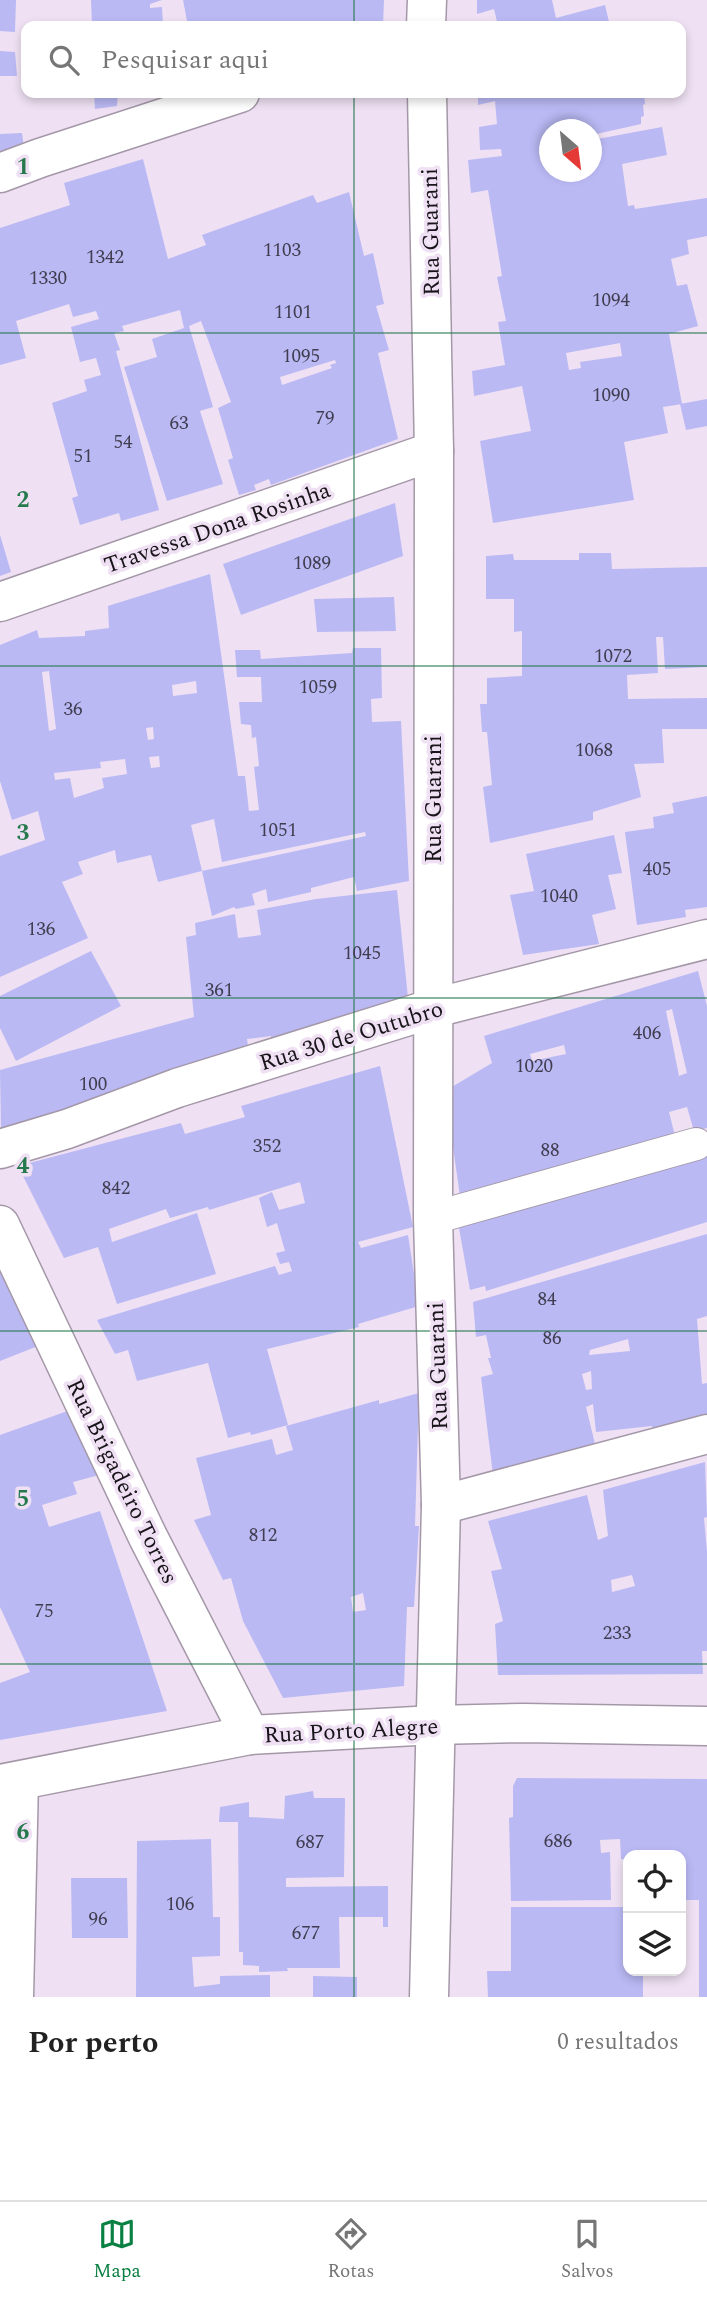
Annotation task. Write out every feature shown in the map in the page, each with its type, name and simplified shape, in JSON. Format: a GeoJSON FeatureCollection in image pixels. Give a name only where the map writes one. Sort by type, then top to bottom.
{"type":"FeatureCollection","features":[{"type":"Feature","properties":{"kind":"street"},"geometry":{"type":"LineString","coordinates":[[426,0],[426,21]]}},
{"type":"Feature","properties":{"kind":"street"},"geometry":{"type":"LineString","coordinates":[[0,173],[225,98]]}},
{"type":"Feature","properties":{"kind":"street","name":"Rua Guarani"},"geometry":{"type":"LineString","coordinates":[[427,98],[434,451],[433,1218],[441,1504],[429,1997]]}},
{"type":"Feature","properties":{"kind":"street","name":"Travessa Dona Rosinha"},"geometry":{"type":"LineString","coordinates":[[0,603],[434,451]]}},
{"type":"Feature","properties":{"kind":"street","name":"Rua 30 de Outubro"},"geometry":{"type":"LineString","coordinates":[[0,1149],[66,1129],[177,1088],[434,1009],[707,939]]}},
{"type":"Feature","properties":{"kind":"street","name":"Rua Brigadeiro Torres"},"geometry":{"type":"LineString","coordinates":[[0,1225],[148,1537],[250,1735]]}},
{"type":"Feature","properties":{"kind":"street"},"geometry":{"type":"LineString","coordinates":[[441,1504],[707,1434]]}},
{"type":"Feature","properties":{"kind":"street","name":"Rua Porto Alegre"},"geometry":{"type":"LineString","coordinates":[[9,1783],[250,1735],[523,1723],[707,1726]]}},
{"type":"Feature","properties":{"kind":"street"},"geometry":{"type":"LineString","coordinates":[[9,1783],[14,1997]]}},
{"type":"Feature","properties":{"kind":"lane"},"geometry":{"type":"LineString","coordinates":[[433,1218],[696,1143]]}},
{"type":"Feature","properties":{"kind":"building"},"geometry":{"type":"Polygon","coordinates":[[[0,0],[16,0],[15,32],[0,31],[0,0]]]}},
{"type":"Feature","properties":{"kind":"building"},"geometry":{"type":"Polygon","coordinates":[[[91,0],[162,0],[150,4],[150,8],[162,7],[163,21],[92,21],[91,0]]]}},
{"type":"Feature","properties":{"kind":"building"},"geometry":{"type":"Polygon","coordinates":[[[183,0],[384,0],[383,21],[187,21],[183,0]]]}},
{"type":"Feature","properties":{"kind":"building"},"geometry":{"type":"Polygon","coordinates":[[[477,0],[552,0],[556,18],[605,5],[609,21],[497,21],[494,9],[477,14],[477,0]]]}},
{"type":"Feature","properties":{"kind":"building"},"geometry":{"type":"Polygon","coordinates":[[[0,51],[15,52],[17,76],[0,76],[0,51]]]}},
{"type":"Feature","properties":{"kind":"building"},"geometry":{"type":"Polygon","coordinates":[[[94,98],[118,98],[117,106],[95,109],[94,98]]]}},
{"type":"Feature","properties":{"kind":"building"},"geometry":{"type":"Polygon","coordinates":[[[478,98],[644,98],[641,124],[602,133],[602,119],[539,119],[539,182],[602,182],[602,138],[662,127],[667,155],[622,164],[628,206],[634,205],[635,209],[707,198],[707,236],[687,240],[689,254],[671,259],[677,286],[687,284],[698,326],[669,334],[682,404],[663,407],[668,433],[624,442],[634,500],[493,523],[480,441],[531,431],[522,386],[474,396],[472,371],[505,365],[498,322],[506,321],[497,277],[502,276],[488,190],[471,193],[468,160],[502,156],[501,149],[480,150],[479,127],[497,124],[495,101],[478,105],[478,98]],[[620,343],[566,353],[569,370],[581,368],[580,362],[622,356],[620,343]]]}},
{"type":"Feature","properties":{"kind":"building"},"geometry":{"type":"Polygon","coordinates":[[[22,133],[25,155],[0,166],[0,134],[22,133]]]}},
{"type":"Feature","properties":{"kind":"building"},"geometry":{"type":"Polygon","coordinates":[[[143,159],[168,259],[206,245],[202,235],[313,195],[317,203],[349,192],[364,256],[373,253],[384,304],[376,306],[389,350],[378,353],[398,439],[271,485],[269,479],[254,485],[256,490],[239,495],[228,460],[233,458],[218,408],[231,402],[201,321],[189,326],[213,407],[200,411],[223,484],[167,501],[124,367],[157,357],[152,339],[184,328],[180,310],[122,326],[124,331],[114,333],[120,350],[116,351],[159,510],[121,521],[119,513],[80,525],[72,498],[78,496],[52,403],[87,391],[84,380],[101,375],[96,358],[80,362],[71,327],[99,319],[96,311],[73,317],[69,304],[16,321],[26,358],[0,365],[0,228],[70,205],[64,183],[143,159]],[[335,360],[280,377],[282,385],[332,368],[330,365],[336,363],[335,360]]]}},
{"type":"Feature","properties":{"kind":"building"},"geometry":{"type":"Polygon","coordinates":[[[707,399],[707,426],[686,430],[680,404],[707,399]]]}},
{"type":"Feature","properties":{"kind":"building"},"geometry":{"type":"Polygon","coordinates":[[[395,503],[403,556],[241,615],[223,564],[395,503]]]}},
{"type":"Feature","properties":{"kind":"building"},"geometry":{"type":"Polygon","coordinates":[[[0,535],[11,572],[0,576],[0,535]]]}},
{"type":"Feature","properties":{"kind":"building"},"geometry":{"type":"Polygon","coordinates":[[[579,553],[611,553],[612,569],[707,567],[707,667],[665,669],[663,637],[656,637],[658,673],[627,675],[628,699],[707,698],[707,729],[662,729],[664,763],[634,764],[641,797],[593,812],[593,820],[490,843],[483,787],[492,785],[487,732],[482,732],[480,704],[487,704],[487,678],[522,676],[522,631],[514,632],[514,599],[486,599],[486,556],[513,554],[514,560],[579,560],[579,553]]]}},
{"type":"Feature","properties":{"kind":"building"},"geometry":{"type":"Polygon","coordinates":[[[210,574],[238,776],[245,776],[249,811],[259,810],[254,767],[259,766],[256,737],[252,738],[251,725],[241,724],[239,702],[262,702],[261,677],[237,677],[235,650],[260,650],[261,659],[352,653],[353,648],[381,648],[382,698],[371,699],[372,722],[401,721],[409,881],[357,891],[354,877],[311,888],[311,892],[268,902],[266,889],[252,894],[255,905],[236,909],[234,907],[212,916],[202,871],[158,882],[151,855],[117,863],[115,850],[78,862],[83,874],[62,882],[88,938],[0,977],[0,856],[45,840],[38,811],[12,820],[0,781],[0,645],[37,630],[39,638],[85,636],[85,631],[109,628],[108,606],[210,574]],[[49,671],[42,672],[49,731],[56,729],[49,671]],[[196,681],[172,685],[173,696],[197,693],[196,681]],[[153,727],[146,728],[148,740],[154,739],[153,727]],[[159,756],[149,757],[151,768],[160,767],[159,756]],[[125,759],[100,762],[101,768],[54,773],[55,780],[70,778],[74,798],[104,788],[102,778],[127,774],[125,759]],[[214,819],[191,825],[202,871],[366,836],[365,832],[222,862],[214,819]]]}},
{"type":"Feature","properties":{"kind":"building"},"geometry":{"type":"Polygon","coordinates":[[[394,597],[396,631],[317,632],[314,599],[394,597]]]}},
{"type":"Feature","properties":{"kind":"building"},"geometry":{"type":"Polygon","coordinates":[[[707,796],[707,907],[685,910],[686,917],[637,925],[625,832],[654,828],[653,817],[674,813],[672,803],[707,796]]]}},
{"type":"Feature","properties":{"kind":"building"},"geometry":{"type":"Polygon","coordinates":[[[614,835],[622,873],[608,875],[616,909],[592,915],[599,944],[523,955],[510,895],[534,891],[526,854],[614,835]]]}},
{"type":"Feature","properties":{"kind":"building"},"geometry":{"type":"Polygon","coordinates":[[[397,890],[409,1008],[271,1053],[271,1036],[247,1039],[250,1059],[1,1130],[0,1070],[194,1017],[186,937],[196,935],[195,923],[235,914],[238,938],[261,935],[257,910],[316,899],[397,890]]]}},
{"type":"Feature","properties":{"kind":"building"},"geometry":{"type":"Polygon","coordinates":[[[91,951],[121,1006],[16,1061],[0,1028],[0,996],[91,951]]]}},
{"type":"Feature","properties":{"kind":"building"},"geometry":{"type":"Polygon","coordinates":[[[698,971],[707,1006],[707,1128],[694,1131],[687,1107],[669,1112],[675,1136],[461,1203],[445,1091],[492,1063],[484,1036],[698,971]],[[672,1009],[666,1011],[679,1076],[687,1073],[672,1009]],[[564,1045],[530,1054],[532,1061],[566,1054],[564,1045]]]}},
{"type":"Feature","properties":{"kind":"building"},"geometry":{"type":"Polygon","coordinates":[[[380,1066],[413,1227],[358,1242],[361,1248],[408,1235],[419,1306],[358,1324],[359,1327],[267,1349],[288,1425],[228,1438],[208,1363],[137,1381],[128,1350],[115,1354],[97,1320],[275,1266],[279,1275],[292,1271],[289,1262],[280,1264],[276,1253],[285,1251],[277,1223],[267,1227],[259,1198],[272,1192],[279,1210],[305,1203],[300,1182],[209,1210],[208,1207],[170,1218],[166,1209],[109,1229],[112,1242],[197,1213],[216,1274],[117,1304],[98,1247],[64,1258],[18,1166],[181,1123],[185,1134],[245,1117],[241,1106],[380,1066]]]}},
{"type":"Feature","properties":{"kind":"building"},"geometry":{"type":"Polygon","coordinates":[[[707,1154],[707,1222],[486,1291],[485,1286],[470,1290],[459,1228],[707,1154]]]}},
{"type":"Feature","properties":{"kind":"building"},"geometry":{"type":"Polygon","coordinates":[[[707,1234],[707,1316],[697,1319],[702,1384],[707,1383],[707,1423],[653,1438],[652,1426],[596,1432],[593,1404],[586,1407],[596,1448],[493,1475],[481,1377],[493,1374],[486,1335],[476,1337],[473,1302],[707,1234]],[[628,1339],[590,1350],[589,1355],[630,1351],[628,1339]],[[591,1371],[582,1374],[586,1390],[592,1389],[591,1371]]]}},
{"type":"Feature","properties":{"kind":"building"},"geometry":{"type":"Polygon","coordinates":[[[0,1256],[38,1346],[0,1361],[0,1256]]]}},
{"type":"Feature","properties":{"kind":"building"},"geometry":{"type":"Polygon","coordinates":[[[419,1393],[415,1526],[419,1526],[414,1607],[407,1607],[404,1686],[283,1698],[243,1621],[231,1578],[223,1580],[194,1520],[211,1515],[196,1458],[272,1439],[276,1455],[293,1450],[286,1426],[379,1400],[379,1404],[419,1393]],[[363,1593],[351,1597],[353,1612],[366,1610],[363,1593]]]}},
{"type":"Feature","properties":{"kind":"building"},"geometry":{"type":"Polygon","coordinates":[[[76,1408],[103,1474],[73,1482],[77,1494],[42,1505],[49,1527],[100,1511],[167,1711],[0,1740],[0,1683],[30,1672],[0,1607],[0,1435],[76,1408]]]}},
{"type":"Feature","properties":{"kind":"building"},"geometry":{"type":"Polygon","coordinates":[[[705,1462],[707,1651],[702,1651],[703,1674],[498,1675],[495,1624],[503,1621],[491,1571],[502,1569],[488,1521],[587,1495],[598,1540],[608,1536],[603,1490],[705,1462]],[[632,1575],[611,1580],[612,1592],[635,1586],[632,1575]]]}},
{"type":"Feature","properties":{"kind":"building"},"geometry":{"type":"Polygon","coordinates":[[[517,1778],[707,1779],[707,1997],[699,1997],[699,1900],[686,1900],[686,1850],[623,1850],[623,1859],[620,1839],[600,1840],[601,1853],[610,1852],[611,1900],[511,1901],[509,1818],[513,1817],[513,1786],[517,1778]]]}},
{"type":"Feature","properties":{"kind":"building"},"geometry":{"type":"Polygon","coordinates":[[[313,1791],[314,1798],[345,1798],[344,1877],[286,1878],[286,1887],[388,1886],[388,1927],[383,1927],[383,1917],[339,1917],[340,1968],[287,1968],[288,1971],[259,1972],[259,1966],[243,1965],[243,1952],[239,1952],[238,1822],[219,1822],[220,1807],[249,1802],[249,1817],[284,1819],[285,1796],[313,1791]]]}},
{"type":"Feature","properties":{"kind":"building"},"geometry":{"type":"Polygon","coordinates":[[[211,1839],[213,1917],[220,1917],[220,1956],[192,1957],[194,1987],[220,1984],[220,1976],[270,1975],[270,1997],[136,1997],[137,1841],[211,1839]]]}},
{"type":"Feature","properties":{"kind":"building"},"geometry":{"type":"Polygon","coordinates":[[[71,1878],[127,1878],[128,1938],[72,1938],[71,1878]]]}},
{"type":"Feature","properties":{"kind":"building"},"geometry":{"type":"Polygon","coordinates":[[[511,1907],[623,1907],[623,1976],[643,1976],[643,1997],[488,1997],[487,1971],[511,1971],[511,1907]]]}},
{"type":"Feature","properties":{"kind":"building"},"geometry":{"type":"Polygon","coordinates":[[[313,1976],[357,1977],[357,1997],[313,1997],[313,1976]]]}}]}
